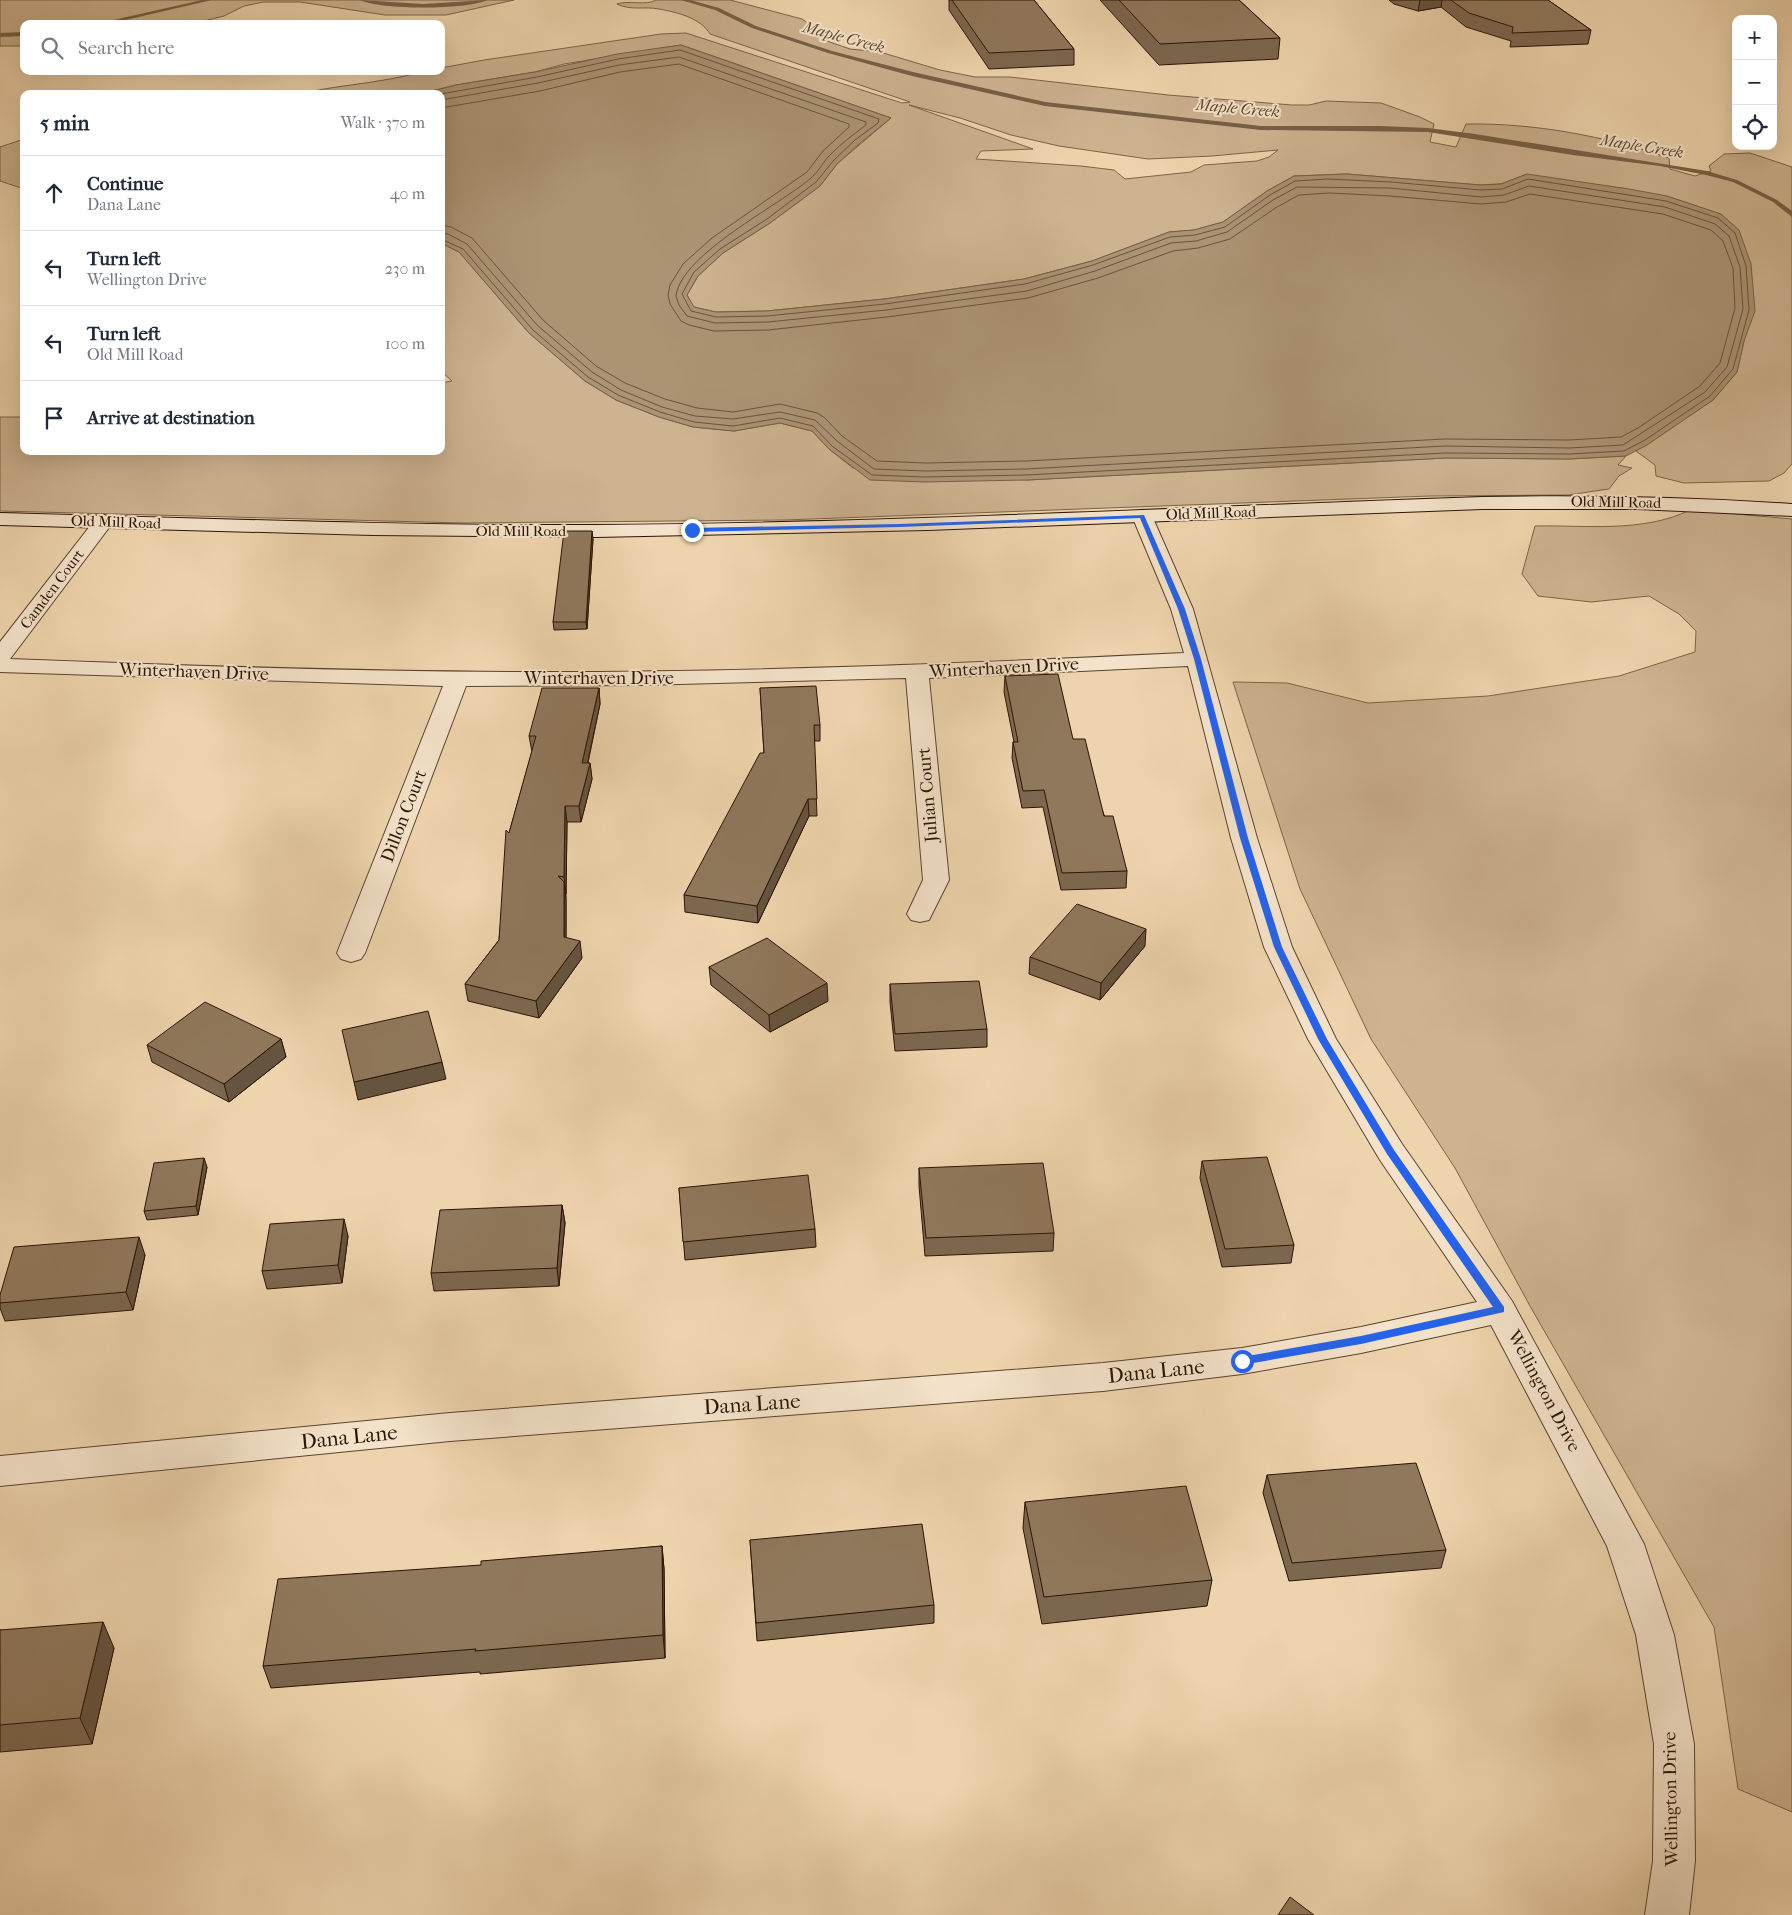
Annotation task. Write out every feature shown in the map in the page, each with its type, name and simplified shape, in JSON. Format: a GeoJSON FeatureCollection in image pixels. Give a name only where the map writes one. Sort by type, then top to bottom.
{"type":"FeatureCollection","features":[{"type":"Feature","properties":{"kind":"street","name":"Old Mill Road"},"geometry":{"type":"LineString","coordinates":[[0,518],[402,530],[578,532],[899,526],[1491,502],[1573,501],[1713,504],[1792,510]]}},
{"type":"Feature","properties":{"kind":"street","name":"Wellington Drive"},"geometry":{"type":"LineString","coordinates":[[1142,516],[1182,609],[1198,659],[1244,838],[1278,947],[1322,1039],[1391,1152],[1500,1310],[1625,1544],[1655,1636],[1674,1744],[1674,1862],[1667,1915]]}},
{"type":"Feature","properties":{"kind":"street","name":"Camden Court"},"geometry":{"type":"LineString","coordinates":[[0,657],[104,521]]}},
{"type":"Feature","properties":{"kind":"street","name":"Winterhaven Drive"},"geometry":{"type":"LineString","coordinates":[[0,666],[457,679],[676,678],[917,672],[1198,659]]}},
{"type":"Feature","properties":{"kind":"street","name":"Julian Court"},"geometry":{"type":"LineString","coordinates":[[917,672],[936,880],[920,914]]}},
{"type":"Feature","properties":{"kind":"street","name":"Dillon Court"},"geometry":{"type":"LineString","coordinates":[[351,953],[457,679]]}},
{"type":"Feature","properties":{"kind":"street","name":"Dana Lane"},"geometry":{"type":"LineString","coordinates":[[0,1471],[450,1427],[1103,1377],[1242,1361],[1361,1340],[1500,1310]]}},
{"type":"Feature","properties":{"kind":"shaded area"},"geometry":{"type":"Polygon","coordinates":[[[0,0],[514,0],[446,15],[385,15],[300,2],[264,2],[244,6],[224,16],[208,20],[20,20],[20,46],[0,46],[0,0]]]}},
{"type":"Feature","properties":{"kind":"shaded area"},"geometry":{"type":"Polygon","coordinates":[[[656,0],[730,0],[802,19],[816,29],[824,40],[850,49],[880,52],[940,70],[975,77],[1010,77],[1168,95],[1292,105],[1309,105],[1326,101],[1381,103],[1434,124],[1430,142],[1456,147],[1466,124],[1492,124],[1569,132],[1620,143],[1669,158],[1670,169],[1695,176],[1711,171],[1709,166],[1724,154],[1750,153],[1792,167],[1792,464],[1784,473],[1769,481],[1684,483],[1656,476],[1655,465],[1636,451],[1713,400],[1737,372],[1744,341],[1527,174],[1501,184],[1480,185],[1347,174],[1294,176],[1267,191],[1223,222],[1194,230],[1169,232],[1092,261],[1024,279],[884,299],[767,311],[716,312],[693,307],[687,295],[698,276],[723,253],[770,223],[820,186],[837,164],[891,118],[681,45],[564,64],[535,72],[436,90],[321,90],[410,75],[445,75],[445,67],[484,60],[661,34],[686,33],[902,103],[910,102],[710,34],[701,24],[680,14],[666,10],[632,8],[617,4],[642,3],[656,0]],[[909,105],[1033,149],[981,151],[976,159],[1114,170],[1125,179],[1191,172],[1204,165],[1257,161],[1269,157],[1278,150],[1148,159],[1059,146],[1011,135],[960,118],[909,105]]]}},
{"type":"Feature","properties":{"kind":"shaded area"},"geometry":{"type":"Polygon","coordinates":[[[20,140],[20,188],[0,181],[0,147],[20,140]]]}},
{"type":"Feature","properties":{"kind":"shaded area"},"geometry":{"type":"Polygon","coordinates":[[[445,245],[459,252],[529,333],[585,381],[616,400],[659,417],[693,427],[734,431],[780,423],[812,431],[829,449],[853,468],[1027,480],[1446,458],[1569,459],[1626,456],[1618,465],[1632,468],[1619,476],[1609,489],[1568,495],[1430,496],[785,520],[463,523],[0,511],[0,417],[20,417],[20,455],[445,455],[445,382],[452,381],[445,375],[445,245]]]}},
{"type":"Feature","properties":{"kind":"shaded area"},"geometry":{"type":"Polygon","coordinates":[[[1690,510],[1792,519],[1792,1812],[1738,1789],[1714,1627],[1530,1306],[1455,1168],[1371,1039],[1300,889],[1233,682],[1287,683],[1368,703],[1488,696],[1619,676],[1695,652],[1696,631],[1679,614],[1649,596],[1591,602],[1538,596],[1522,574],[1535,526],[1594,527],[1634,525],[1672,517],[1690,510]]]}},
{"type":"Feature","properties":{"kind":"water"},"geometry":{"type":"Polygon","coordinates":[[[681,45],[891,118],[837,164],[820,186],[770,223],[723,253],[698,276],[687,295],[694,307],[716,312],[767,311],[884,299],[1024,279],[1092,261],[1169,232],[1194,230],[1223,222],[1267,191],[1294,176],[1347,174],[1480,185],[1501,184],[1527,174],[1667,196],[1721,214],[1739,230],[1751,264],[1755,311],[1744,341],[1737,372],[1713,400],[1647,445],[1626,456],[1569,459],[1446,458],[1027,480],[924,482],[870,480],[829,449],[812,431],[780,423],[734,431],[693,427],[659,417],[616,400],[585,381],[529,333],[459,252],[445,245],[445,90],[436,90],[535,72],[617,54],[681,45]]]}},
{"type":"Feature","properties":{"kind":"building"},"geometry":{"type":"Polygon","coordinates":[[[952,0],[1034,0],[1074,49],[989,53],[952,0]]]}},
{"type":"Feature","properties":{"kind":"building"},"geometry":{"type":"Polygon","coordinates":[[[1119,0],[1239,0],[1280,38],[1160,44],[1119,0]]]}},
{"type":"Feature","properties":{"kind":"building"},"geometry":{"type":"Polygon","coordinates":[[[1451,0],[1548,0],[1591,30],[1512,33],[1513,27],[1469,13],[1451,0]]]}},
{"type":"Feature","properties":{"kind":"building"},"geometry":{"type":"Polygon","coordinates":[[[564,531],[592,531],[586,622],[553,622],[564,531]]]}},
{"type":"Feature","properties":{"kind":"building"},"geometry":{"type":"Polygon","coordinates":[[[1058,674],[1073,739],[1085,739],[1104,816],[1113,816],[1127,871],[1062,873],[1044,790],[1023,791],[1013,742],[1018,742],[1005,676],[1058,674]]]}},
{"type":"Feature","properties":{"kind":"building"},"geometry":{"type":"Polygon","coordinates":[[[816,686],[820,725],[814,725],[817,799],[808,799],[757,906],[684,895],[760,753],[764,753],[760,688],[816,686]]]}},
{"type":"Feature","properties":{"kind":"building"},"geometry":{"type":"Polygon","coordinates":[[[542,688],[599,688],[582,763],[590,763],[579,806],[565,806],[564,877],[558,876],[564,882],[564,937],[580,941],[536,1001],[465,984],[499,940],[506,830],[509,833],[536,736],[529,736],[542,688]]]}},
{"type":"Feature","properties":{"kind":"building"},"geometry":{"type":"Polygon","coordinates":[[[1077,904],[1146,929],[1101,983],[1030,957],[1077,904]]]}},
{"type":"Feature","properties":{"kind":"building"},"geometry":{"type":"Polygon","coordinates":[[[767,938],[827,983],[769,1015],[709,967],[767,938]]]}},
{"type":"Feature","properties":{"kind":"building"},"geometry":{"type":"Polygon","coordinates":[[[979,981],[987,1029],[895,1034],[890,984],[979,981]]]}},
{"type":"Feature","properties":{"kind":"building"},"geometry":{"type":"Polygon","coordinates":[[[205,1002],[281,1039],[224,1084],[147,1045],[205,1002]]]}},
{"type":"Feature","properties":{"kind":"building"},"geometry":{"type":"Polygon","coordinates":[[[428,1011],[442,1062],[354,1082],[342,1030],[428,1011]]]}},
{"type":"Feature","properties":{"kind":"building"},"geometry":{"type":"Polygon","coordinates":[[[1267,1157],[1294,1245],[1225,1249],[1202,1161],[1267,1157]]]}},
{"type":"Feature","properties":{"kind":"building"},"geometry":{"type":"Polygon","coordinates":[[[204,1158],[196,1206],[144,1211],[154,1163],[204,1158]]]}},
{"type":"Feature","properties":{"kind":"building"},"geometry":{"type":"Polygon","coordinates":[[[1043,1163],[1054,1233],[926,1238],[919,1168],[1043,1163]]]}},
{"type":"Feature","properties":{"kind":"building"},"geometry":{"type":"Polygon","coordinates":[[[808,1175],[815,1229],[683,1242],[679,1188],[808,1175]]]}},
{"type":"Feature","properties":{"kind":"building"},"geometry":{"type":"Polygon","coordinates":[[[562,1205],[557,1268],[431,1273],[440,1210],[562,1205]]]}},
{"type":"Feature","properties":{"kind":"building"},"geometry":{"type":"Polygon","coordinates":[[[344,1219],[338,1265],[262,1271],[270,1224],[344,1219]]]}},
{"type":"Feature","properties":{"kind":"building"},"geometry":{"type":"Polygon","coordinates":[[[139,1237],[126,1292],[0,1303],[0,1295],[14,1247],[139,1237]]]}},
{"type":"Feature","properties":{"kind":"building"},"geometry":{"type":"Polygon","coordinates":[[[1416,1463],[1446,1550],[1292,1563],[1267,1475],[1416,1463]]]}},
{"type":"Feature","properties":{"kind":"building"},"geometry":{"type":"Polygon","coordinates":[[[1186,1486],[1212,1580],[1044,1597],[1025,1502],[1186,1486]]]}},
{"type":"Feature","properties":{"kind":"building"},"geometry":{"type":"Polygon","coordinates":[[[922,1524],[934,1605],[756,1623],[750,1540],[922,1524]]]}},
{"type":"Feature","properties":{"kind":"building"},"geometry":{"type":"Polygon","coordinates":[[[662,1546],[663,1635],[263,1666],[278,1579],[481,1565],[481,1561],[662,1546]]]}},
{"type":"Feature","properties":{"kind":"building"},"geometry":{"type":"Polygon","coordinates":[[[103,1622],[80,1718],[0,1725],[0,1630],[103,1622]]]}},
{"type":"Feature","properties":{"kind":"building"},"geometry":{"type":"Polygon","coordinates":[[[1290,1897],[1314,1915],[1278,1915],[1290,1897]]]}},
{"type":"Feature","properties":{"kind":"waterway","name":"Maple Creek"},"geometry":{"type":"LineString","coordinates":[[117,20],[209,0]]}},
{"type":"Feature","properties":{"kind":"waterway","name":"Maple Creek"},"geometry":{"type":"LineString","coordinates":[[363,0],[423,6],[454,5],[484,0]]}},
{"type":"Feature","properties":{"kind":"waterway","name":"Maple Creek"},"geometry":{"type":"LineString","coordinates":[[684,0],[717,9],[754,27],[830,52],[912,74],[1045,104],[1261,128],[1381,128],[1428,130],[1475,136],[1707,173],[1735,181],[1775,201],[1792,215]]}},
{"type":"Feature","properties":{"kind":"waterway","name":"Maple Creek"},"geometry":{"type":"LineString","coordinates":[[0,35],[20,34]]}},
{"type":"Feature","properties":{"kind":"route"},"geometry":{"type":"LineString","coordinates":[[692,530],[899,526],[1142,516],[1182,609],[1198,659],[1244,838],[1278,947],[1322,1039],[1391,1152],[1500,1310],[1361,1340],[1242,1361]]}}]}
